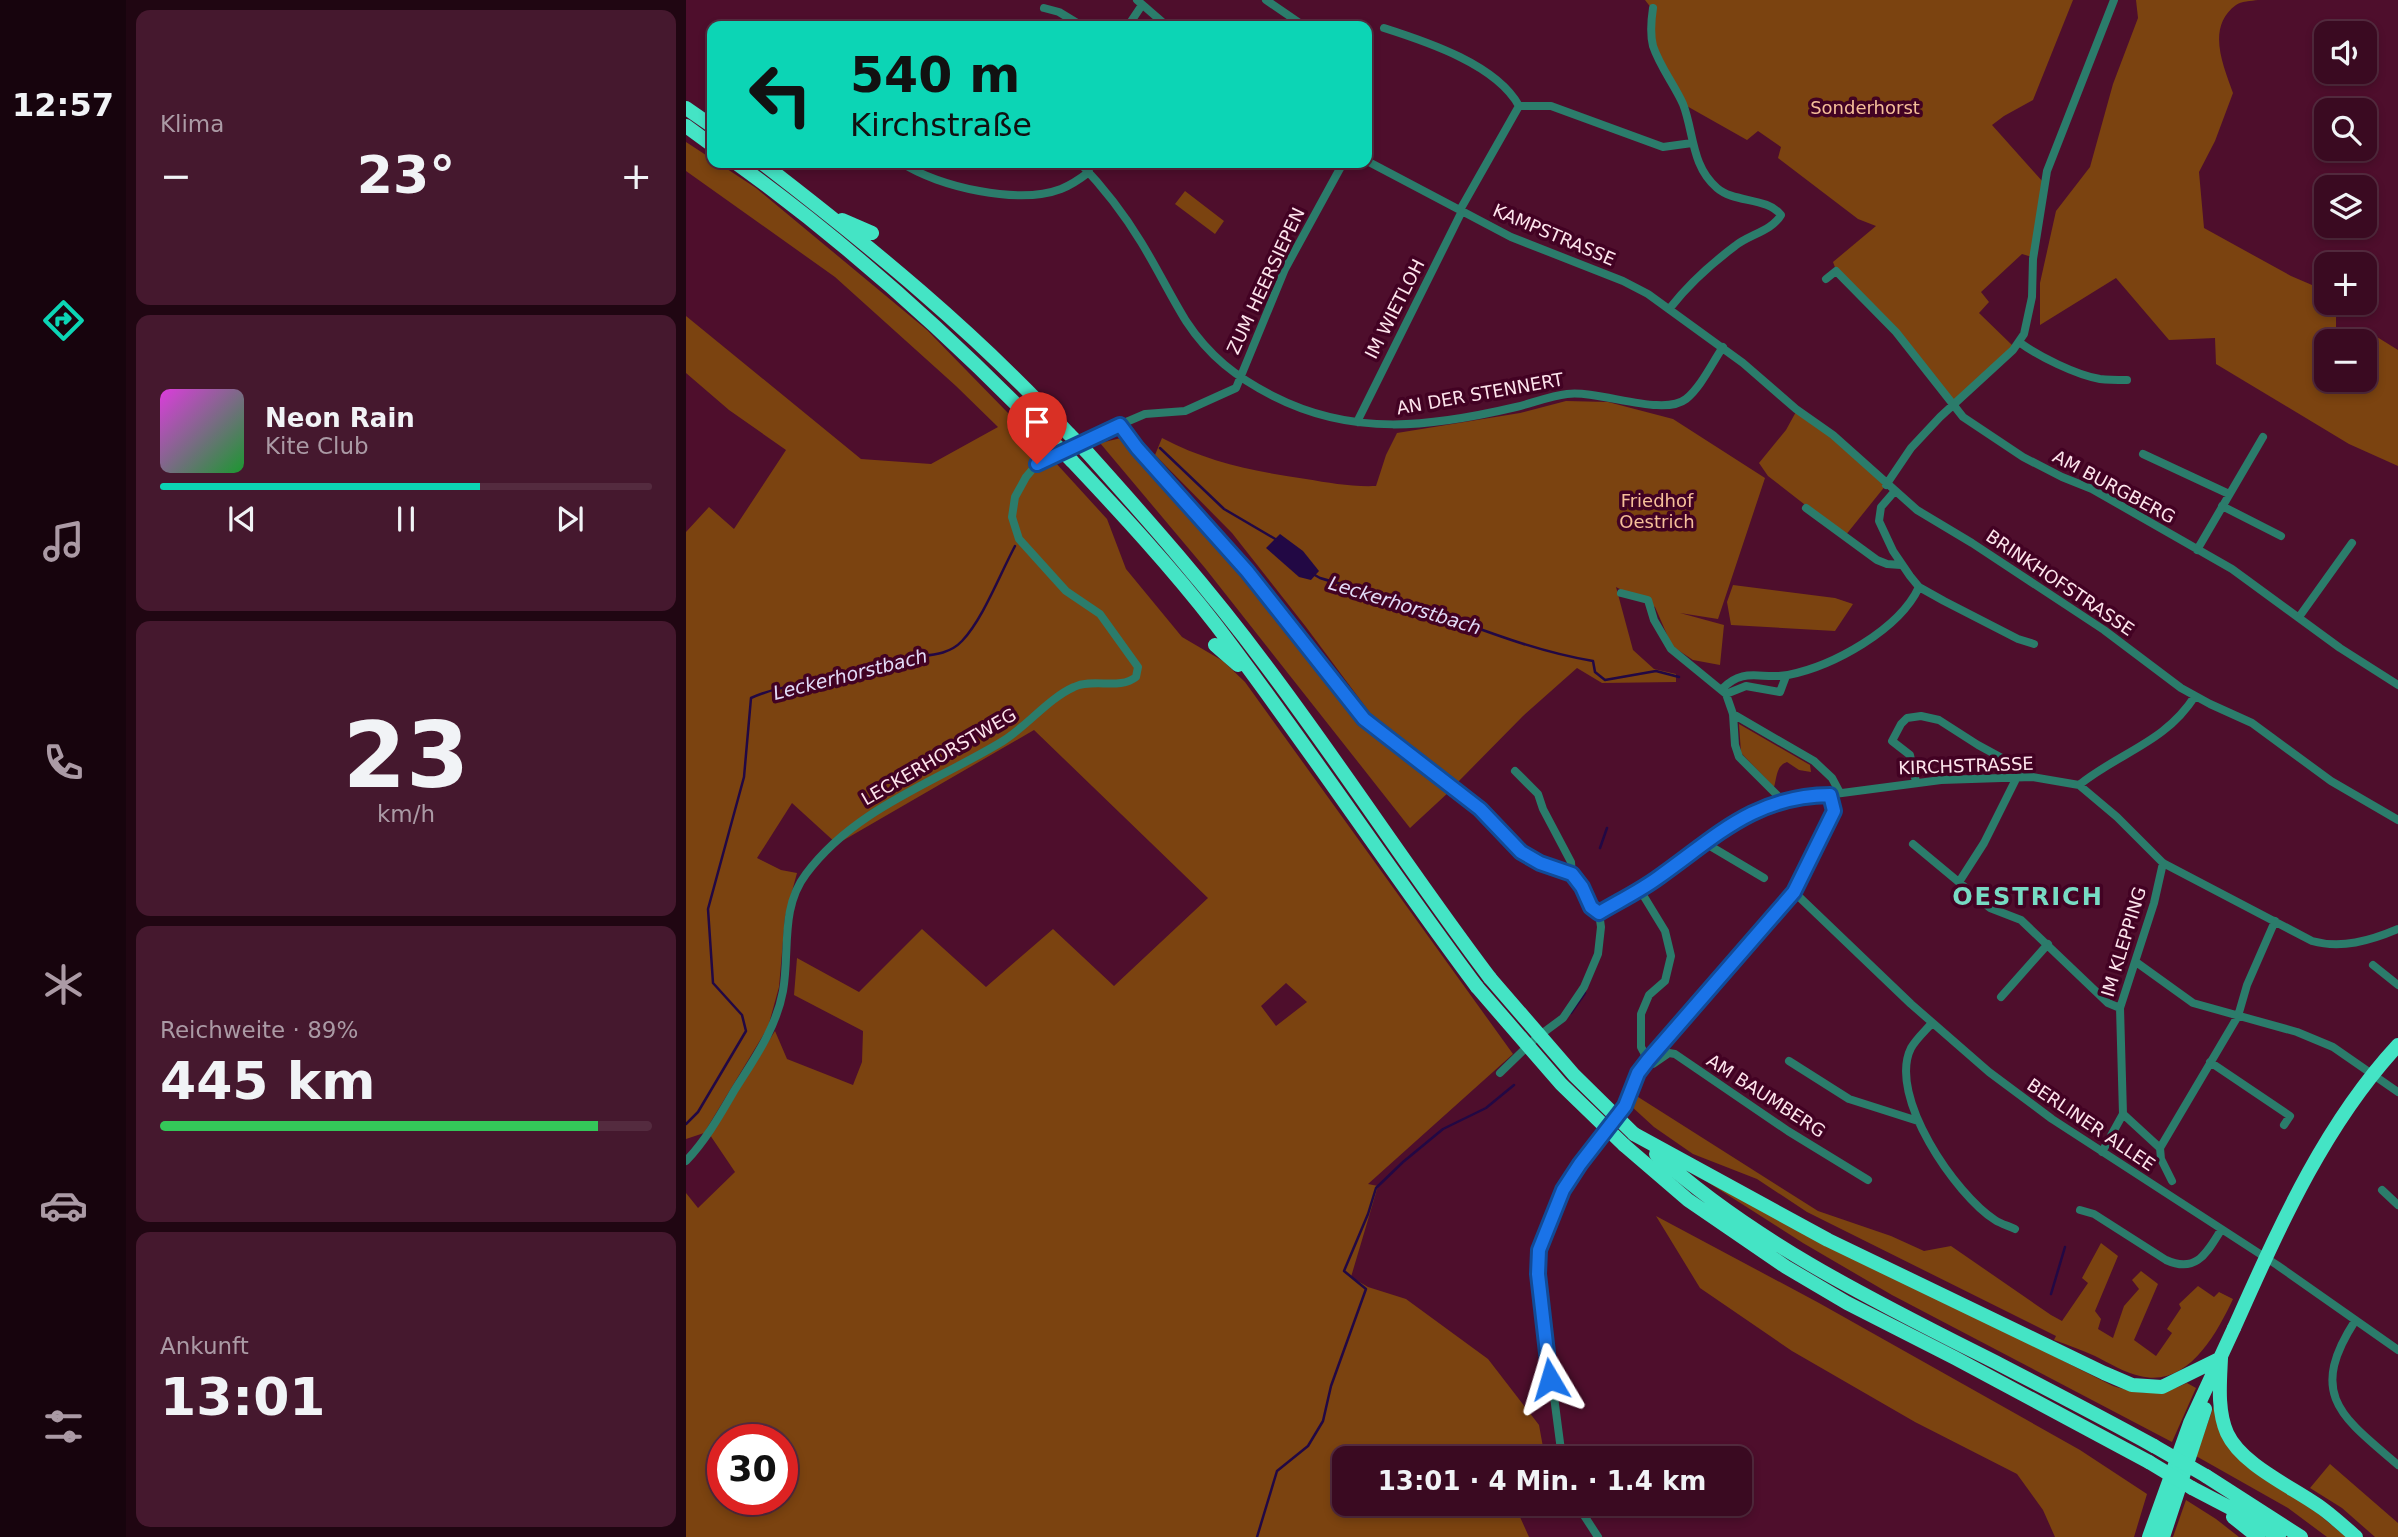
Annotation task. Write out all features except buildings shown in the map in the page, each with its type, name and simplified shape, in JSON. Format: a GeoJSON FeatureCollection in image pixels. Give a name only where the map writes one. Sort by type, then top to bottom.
{"type":"FeatureCollection","features":[{"type":"Feature","properties":{"kind":"highway"},"geometry":{"type":"LineString","coordinates":[[686,108],[707,123]]}},
{"type":"Feature","properties":{"kind":"highway"},"geometry":{"type":"LineString","coordinates":[[686,126],[707,141]]}},
{"type":"Feature","properties":{"kind":"highway"},"geometry":{"type":"LineString","coordinates":[[743,168],[819,226],[897,291],[994,380],[1161,557],[1275,704],[1477,987],[1561,1084],[1624,1145],[1688,1200],[1786,1267],[1847,1303],[2149,1462],[2279,1537]]}},
{"type":"Feature","properties":{"kind":"highway"},"geometry":{"type":"LineString","coordinates":[[769,168],[826,212],[945,314],[1045,407],[1169,544],[1265,663],[1426,893],[1490,978],[1565,1065],[1634,1134],[1697,1188],[1791,1253],[2154,1446],[2301,1537]]}},
{"type":"Feature","properties":{"kind":"highway"},"geometry":{"type":"LineString","coordinates":[[826,212],[873,233]]}},
{"type":"Feature","properties":{"kind":"highway"},"geometry":{"type":"LineString","coordinates":[[1021,373],[1045,407]]}},
{"type":"Feature","properties":{"kind":"highway"},"geometry":{"type":"LineString","coordinates":[[1098,489],[1120,525]]}},
{"type":"Feature","properties":{"kind":"highway"},"geometry":{"type":"LineString","coordinates":[[1215,645],[1275,704]]}},
{"type":"Feature","properties":{"kind":"highway"},"geometry":{"type":"LineString","coordinates":[[2149,1537],[2190,1423],[2270,1246],[2344,1113],[2398,1045]]}},
{"type":"Feature","properties":{"kind":"highway"},"geometry":{"type":"LineString","coordinates":[[1634,1134],[1828,1240],[2132,1385],[2162,1387],[2221,1358]]}},
{"type":"Feature","properties":{"kind":"highway"},"geometry":{"type":"LineString","coordinates":[[2163,1537],[2221,1358]]}},
{"type":"Feature","properties":{"kind":"highway"},"geometry":{"type":"LineString","coordinates":[[2221,1358],[2223,1421],[2236,1446],[2257,1465],[2324,1509],[2357,1537]]}},
{"type":"Feature","properties":{"kind":"highway"},"geometry":{"type":"LineString","coordinates":[[2192,1488],[2258,1537]]}},
{"type":"Feature","properties":{"kind":"street"},"geometry":{"type":"LineString","coordinates":[[1266,0],[1297,21]]}},
{"type":"Feature","properties":{"kind":"street"},"geometry":{"type":"LineString","coordinates":[[1886,485],[1911,448],[2019,342],[2030,312],[2034,259],[2047,172],[2114,0]]}},
{"type":"Feature","properties":{"kind":"street"},"geometry":{"type":"LineString","coordinates":[[1131,21],[1140,3],[1161,21]]}},
{"type":"Feature","properties":{"kind":"street"},"geometry":{"type":"LineString","coordinates":[[1045,8],[1059,12],[1074,21]]}},
{"type":"Feature","properties":{"kind":"street"},"geometry":{"type":"LineString","coordinates":[[1653,8],[1653,44],[1683,106],[1692,143],[1710,181],[1720,191],[1770,207],[1780,215],[1772,224],[1737,243],[1687,288],[1670,309]]}},
{"type":"Feature","properties":{"kind":"street"},"geometry":{"type":"LineString","coordinates":[[1384,28],[1453,55],[1489,74],[1505,85],[1519,106],[1551,106],[1663,147],[1692,143]]}},
{"type":"Feature","properties":{"kind":"street","name":"IM WIETLOH"},"geometry":{"type":"LineString","coordinates":[[1357,422],[1461,210],[1519,106]]}},
{"type":"Feature","properties":{"kind":"street","name":"KAMPSTRASSE"},"geometry":{"type":"LineString","coordinates":[[1372,164],[1511,237],[1623,281],[1670,309],[1723,347]]}},
{"type":"Feature","properties":{"kind":"street"},"geometry":{"type":"LineString","coordinates":[[910,168],[953,184],[1008,194],[1033,195],[1059,190],[1077,182],[1089,172]]}},
{"type":"Feature","properties":{"kind":"street","name":"AN DER STENNERT"},"geometry":{"type":"LineString","coordinates":[[1085,168],[1130,226],[1186,321],[1218,361],[1240,378],[1291,405],[1334,419],[1388,426],[1409,425],[1584,393],[1663,407],[1676,405],[1687,399],[1723,347]]}},
{"type":"Feature","properties":{"kind":"street","name":"ZUM HEERSIEPEN"},"geometry":{"type":"LineString","coordinates":[[1240,378],[1285,269],[1340,168]]}},
{"type":"Feature","properties":{"kind":"street","name":"AM BURGBERG"},"geometry":{"type":"LineString","coordinates":[[1826,279],[1836,271],[1858,292],[1896,332],[1963,416],[2023,457],[2092,489],[2241,575],[2361,663],[2398,685]]}},
{"type":"Feature","properties":{"kind":"street"},"geometry":{"type":"LineString","coordinates":[[2019,342],[2097,379],[2127,380]]}},
{"type":"Feature","properties":{"kind":"street","name":"BRINKHOFSTRASSE"},"geometry":{"type":"LineString","coordinates":[[1723,347],[1796,409],[1833,435],[1917,510],[1972,542],[2104,630],[2195,696],[2252,723],[2331,780],[2398,820]]}},
{"type":"Feature","properties":{"kind":"street","name":"LECKERHORSTWEG"},"geometry":{"type":"LineString","coordinates":[[686,1161],[712,1128],[773,1027],[783,994],[793,895],[807,871],[854,826],[881,808],[1017,732],[1064,693],[1087,683],[1126,682],[1136,677],[1138,667],[1112,627],[1100,614],[1066,591],[1049,575],[1020,539],[1012,517],[1015,497],[1026,477],[1037,464],[1145,414],[1185,411],[1196,407],[1236,387],[1240,378]]}},
{"type":"Feature","properties":{"kind":"street"},"geometry":{"type":"LineString","coordinates":[[1120,425],[1137,448],[1277,607],[1364,719],[1480,809],[1521,852],[1540,863],[1572,874]]}},
{"type":"Feature","properties":{"kind":"street"},"geometry":{"type":"LineString","coordinates":[[2197,550],[2263,437]]}},
{"type":"Feature","properties":{"kind":"street"},"geometry":{"type":"LineString","coordinates":[[2143,454],[2228,494]]}},
{"type":"Feature","properties":{"kind":"street"},"geometry":{"type":"LineString","coordinates":[[1894,492],[1881,507],[1879,521],[1901,565],[1919,587],[1976,618],[2034,644]]}},
{"type":"Feature","properties":{"kind":"street"},"geometry":{"type":"LineString","coordinates":[[2222,506],[2281,536]]}},
{"type":"Feature","properties":{"kind":"street"},"geometry":{"type":"LineString","coordinates":[[1806,508],[1877,560],[1901,565]]}},
{"type":"Feature","properties":{"kind":"street"},"geometry":{"type":"LineString","coordinates":[[2299,617],[2352,543]]}},
{"type":"Feature","properties":{"kind":"street"},"geometry":{"type":"LineString","coordinates":[[1722,690],[1736,677],[1786,676],[1828,663],[1871,637],[1904,610],[1919,587]]}},
{"type":"Feature","properties":{"kind":"street"},"geometry":{"type":"LineString","coordinates":[[1621,593],[1648,600],[1654,620],[1671,649],[1722,690],[1733,714],[1735,745],[1739,757],[1781,801]]}},
{"type":"Feature","properties":{"kind":"street"},"geometry":{"type":"LineString","coordinates":[[1722,690],[1746,686],[1780,692],[1786,676]]}},
{"type":"Feature","properties":{"kind":"street"},"geometry":{"type":"LineString","coordinates":[[2195,696],[2180,718],[2162,734],[2079,785],[2117,817],[2163,863],[2312,941],[2331,945],[2368,940],[2398,929]]}},
{"type":"Feature","properties":{"kind":"street"},"geometry":{"type":"LineString","coordinates":[[1733,714],[1814,761],[1832,778],[1840,793]]}},
{"type":"Feature","properties":{"kind":"street"},"geometry":{"type":"LineString","coordinates":[[1916,782],[1910,755],[1892,741],[1901,724],[1913,716],[1939,720],[2032,777]]}},
{"type":"Feature","properties":{"kind":"street"},"geometry":{"type":"LineString","coordinates":[[1500,1073],[1536,1038],[1563,1018],[1584,987],[1598,954],[1601,927],[1599,913],[1591,907],[1582,887],[1572,874],[1571,862],[1538,794],[1515,771]]}},
{"type":"Feature","properties":{"kind":"street"},"geometry":{"type":"LineString","coordinates":[[1959,882],[1989,834],[2017,777]]}},
{"type":"Feature","properties":{"kind":"street","name":"KIRCHSTRASSE"},"geometry":{"type":"LineString","coordinates":[[1599,913],[1640,890],[1724,828],[1781,801],[1916,782],[2032,777],[2079,785]]}},
{"type":"Feature","properties":{"kind":"street"},"geometry":{"type":"LineString","coordinates":[[1560,1446],[1538,1274],[1539,1250],[1563,1190],[1625,1106],[1638,1073],[1648,1060],[1794,892],[1834,811],[1830,795]]}},
{"type":"Feature","properties":{"kind":"street"},"geometry":{"type":"LineString","coordinates":[[1705,843],[1764,878]]}},
{"type":"Feature","properties":{"kind":"street"},"geometry":{"type":"LineString","coordinates":[[1913,844],[1990,908],[2021,920],[2108,1003],[2120,1008]]}},
{"type":"Feature","properties":{"kind":"street","name":"IM KLEPPING"},"geometry":{"type":"LineString","coordinates":[[2123,1114],[2120,1008],[2136,962],[2163,863]]}},
{"type":"Feature","properties":{"kind":"street"},"geometry":{"type":"LineString","coordinates":[[1640,890],[1665,932],[1671,956],[1665,981],[1649,995],[1641,1014],[1641,1047],[1648,1060]]}},
{"type":"Feature","properties":{"kind":"street","name":"BERLINER ALLEE"},"geometry":{"type":"LineString","coordinates":[[1794,892],[1932,1023],[1989,1072],[2102,1152],[2287,1272],[2398,1350]]}},
{"type":"Feature","properties":{"kind":"street"},"geometry":{"type":"LineString","coordinates":[[2172,1181],[2161,1159],[2160,1148],[2238,1016],[2247,985],[2275,921]]}},
{"type":"Feature","properties":{"kind":"street"},"geometry":{"type":"LineString","coordinates":[[2001,997],[2048,944]]}},
{"type":"Feature","properties":{"kind":"street"},"geometry":{"type":"LineString","coordinates":[[2136,962],[2193,1003],[2297,1032],[2333,1047],[2398,1092]]}},
{"type":"Feature","properties":{"kind":"street"},"geometry":{"type":"LineString","coordinates":[[2373,965],[2398,985]]}},
{"type":"Feature","properties":{"kind":"street"},"geometry":{"type":"LineString","coordinates":[[1932,1023],[1911,1048],[1907,1066],[1909,1090],[1917,1121],[1933,1149],[1963,1188],[1995,1220],[2015,1228]]}},
{"type":"Feature","properties":{"kind":"street","name":"AM BAUMBERG"},"geometry":{"type":"LineString","coordinates":[[1648,1060],[1653,1064],[1669,1053],[1675,1054],[1757,1111],[1868,1180]]}},
{"type":"Feature","properties":{"kind":"street"},"geometry":{"type":"LineString","coordinates":[[1789,1061],[1849,1099],[1917,1121]]}},
{"type":"Feature","properties":{"kind":"street"},"geometry":{"type":"LineString","coordinates":[[2210,1062],[2290,1116],[2284,1125]]}},
{"type":"Feature","properties":{"kind":"street"},"geometry":{"type":"LineString","coordinates":[[2102,1152],[2123,1114],[2160,1148]]}},
{"type":"Feature","properties":{"kind":"street"},"geometry":{"type":"LineString","coordinates":[[2382,1190],[2398,1205]]}},
{"type":"Feature","properties":{"kind":"street"},"geometry":{"type":"LineString","coordinates":[[2080,1210],[2094,1214],[2166,1260],[2179,1264],[2191,1264],[2200,1259],[2221,1230]]}},
{"type":"Feature","properties":{"kind":"street"},"geometry":{"type":"LineString","coordinates":[[2355,1321],[2335,1356],[2333,1377],[2336,1399],[2351,1424],[2398,1465]]}},
{"type":"Feature","properties":{"kind":"street"},"geometry":{"type":"LineString","coordinates":[[1584,1516],[1598,1537]]}},
{"type":"Feature","properties":{"kind":"green space","name":"Sonderhorst"},"geometry":{"type":"Polygon","coordinates":[[[1645,0],[2073,0],[2033,100],[1992,125],[2043,182],[2032,257],[2022,254],[1981,292],[1989,302],[1979,313],[2014,347],[1953,404],[1946,392],[1836,270],[1833,262],[1876,226],[1858,219],[1778,158],[1781,147],[1758,131],[1747,140],[1685,105],[1654,45],[1652,9],[1645,0]]]}},
{"type":"Feature","properties":{"kind":"green space"},"geometry":{"type":"Polygon","coordinates":[[[2136,0],[2258,0],[2236,5],[2221,24],[2219,35],[2222,59],[2233,93],[2215,141],[2199,172],[2204,228],[2314,286],[2314,315],[2336,315],[2336,327],[2349,329],[2314,329],[2314,392],[2377,392],[2377,337],[2398,350],[2398,466],[2349,444],[2216,364],[2215,338],[2169,340],[2116,278],[2040,325],[2040,283],[2056,211],[2090,167],[2113,84],[2138,18],[2136,0]]]}},
{"type":"Feature","properties":{"kind":"green space"},"geometry":{"type":"Polygon","coordinates":[[[686,142],[707,156],[707,168],[726,168],[756,188],[927,330],[1107,519],[1126,569],[1182,637],[1223,661],[1245,682],[1513,1054],[1368,1184],[1378,1186],[1351,1277],[1368,1287],[1406,1299],[1488,1359],[1539,1425],[1543,1446],[1332,1446],[1332,1516],[1520,1516],[1529,1537],[686,1537],[686,1193],[698,1208],[735,1172],[710,1135],[775,1031],[787,1059],[853,1085],[862,1062],[863,1031],[794,995],[797,958],[859,992],[922,929],[986,987],[1053,929],[1114,986],[1208,898],[1034,730],[837,844],[792,803],[757,858],[781,870],[797,873],[785,917],[779,987],[768,1027],[704,1133],[686,1139],[686,532],[709,507],[734,529],[786,450],[729,410],[686,373],[686,316],[861,459],[931,464],[998,427],[835,277],[686,171],[686,142]],[[1286,983],[1261,1006],[1276,1026],[1307,1002],[1286,983]]]}},
{"type":"Feature","properties":{"kind":"green space"},"geometry":{"type":"Polygon","coordinates":[[[1185,191],[1224,221],[1215,234],[1175,204],[1185,191]]]}},
{"type":"Feature","properties":{"kind":"green space","name":"Friedhof Oestrich"},"geometry":{"type":"Polygon","coordinates":[[[1566,401],[1608,402],[1673,419],[1765,478],[1718,619],[1680,613],[1724,625],[1720,665],[1693,660],[1672,646],[1655,607],[1616,587],[1633,650],[1654,669],[1676,674],[1676,682],[1602,683],[1577,668],[1523,716],[1457,783],[1376,721],[1232,533],[1155,455],[1162,438],[1196,454],[1250,469],[1332,483],[1376,486],[1386,455],[1397,433],[1520,413],[1566,401]]]}},
{"type":"Feature","properties":{"kind":"green space"},"geometry":{"type":"Polygon","coordinates":[[[1797,410],[1833,436],[1886,485],[1845,536],[1768,476],[1759,463],[1786,430],[1797,410]]]}},
{"type":"Feature","properties":{"kind":"green space"},"geometry":{"type":"Polygon","coordinates":[[[1121,438],[1247,576],[1371,733],[1450,791],[1410,828],[1205,568],[1100,443],[1121,438]]]}},
{"type":"Feature","properties":{"kind":"green space"},"geometry":{"type":"Polygon","coordinates":[[[1733,585],[1835,598],[1853,604],[1835,631],[1731,625],[1727,602],[1733,585]]]}},
{"type":"Feature","properties":{"kind":"green space"},"geometry":{"type":"Polygon","coordinates":[[[1739,724],[1810,765],[1811,772],[1799,770],[1787,762],[1779,769],[1774,787],[1741,753],[1739,724]]]}},
{"type":"Feature","properties":{"kind":"green space"},"geometry":{"type":"Polygon","coordinates":[[[1635,1095],[1818,1211],[1891,1236],[1924,1251],[1951,1246],[2062,1321],[2088,1283],[2082,1278],[2101,1243],[2118,1256],[2095,1311],[2101,1319],[2098,1329],[2113,1338],[2124,1306],[2139,1289],[2132,1280],[2141,1271],[2158,1284],[2134,1340],[2156,1356],[2172,1333],[2167,1329],[2181,1308],[2179,1304],[2198,1286],[2214,1297],[2219,1292],[2233,1299],[2218,1328],[2198,1356],[2186,1366],[2157,1378],[2134,1375],[2054,1340],[2056,1336],[1807,1212],[1757,1179],[1693,1154],[1654,1127],[1630,1105],[1635,1095]]]}},
{"type":"Feature","properties":{"kind":"green space"},"geometry":{"type":"Polygon","coordinates":[[[1698,1174],[1798,1228],[2113,1386],[2150,1393],[2187,1383],[2196,1388],[2172,1442],[1892,1295],[1803,1243],[1698,1174]]]}},
{"type":"Feature","properties":{"kind":"green space"},"geometry":{"type":"Polygon","coordinates":[[[1656,1216],[1819,1303],[2080,1450],[2147,1494],[2134,1537],[2055,1537],[2043,1510],[2017,1474],[1915,1422],[1792,1351],[1700,1288],[1656,1216]]]}},
{"type":"Feature","properties":{"kind":"green space"},"geometry":{"type":"Polygon","coordinates":[[[2216,1400],[2222,1434],[2346,1537],[2327,1537],[2288,1508],[2196,1456],[2216,1400]]]}},
{"type":"Feature","properties":{"kind":"green space"},"geometry":{"type":"Polygon","coordinates":[[[2330,1464],[2398,1523],[2398,1537],[2375,1537],[2342,1508],[2310,1488],[2330,1464]]]}},
{"type":"Feature","properties":{"kind":"green space"},"geometry":{"type":"Polygon","coordinates":[[[2186,1500],[2216,1519],[2239,1537],[2173,1537],[2186,1500]]]}},
{"type":"Feature","properties":{"kind":"shaded area"},"geometry":{"type":"Polygon","coordinates":[[[1280,534],[1303,551],[1319,571],[1311,580],[1299,577],[1266,548],[1280,534]]]}},
{"type":"Feature","properties":{"kind":"waterway","name":"Leckerhorstbach"},"geometry":{"type":"LineString","coordinates":[[1160,448],[1224,509],[1277,540]]}},
{"type":"Feature","properties":{"kind":"waterway","name":"Leckerhorstbach"},"geometry":{"type":"LineString","coordinates":[[686,1124],[698,1112],[746,1031],[742,1015],[713,983],[708,909],[744,777],[751,698],[791,686],[861,674],[902,659],[942,653],[956,646],[977,621],[1015,546]]}},
{"type":"Feature","properties":{"kind":"waterway","name":"Leckerhorstbach"},"geometry":{"type":"LineString","coordinates":[[1313,574],[1387,596],[1514,641],[1593,661],[1595,672],[1605,680],[1656,671],[1679,677]]}},
{"type":"Feature","properties":{"kind":"waterway"},"geometry":{"type":"LineString","coordinates":[[1600,848],[1607,828]]}},
{"type":"Feature","properties":{"kind":"waterway"},"geometry":{"type":"LineString","coordinates":[[1571,1013],[1585,993]]}},
{"type":"Feature","properties":{"kind":"waterway"},"geometry":{"type":"LineString","coordinates":[[1257,1537],[1277,1471],[1308,1446],[1323,1421],[1331,1386],[1366,1289],[1344,1271],[1376,1188],[1443,1129],[1486,1108],[1514,1085]]}},
{"type":"Feature","properties":{"kind":"waterway"},"geometry":{"type":"LineString","coordinates":[[2051,1294],[2065,1247]]}},
{"type":"Feature","properties":{"kind":"district","name":"OESTRICH"},"geometry":{"type":"Point","coordinates":[2028,897]}},
{"type":"Feature","properties":{"kind":"route"},"geometry":{"type":"LineString","coordinates":[[1037,464],[1120,425],[1137,448],[1277,607],[1364,719],[1480,809],[1521,852],[1540,863],[1572,874],[1582,887],[1591,907],[1599,913],[1640,890],[1724,828],[1781,801],[1830,795],[1834,811],[1794,892],[1658,1046],[1638,1073],[1625,1106],[1563,1190],[1539,1250],[1538,1274],[1550,1379]]}}]}
